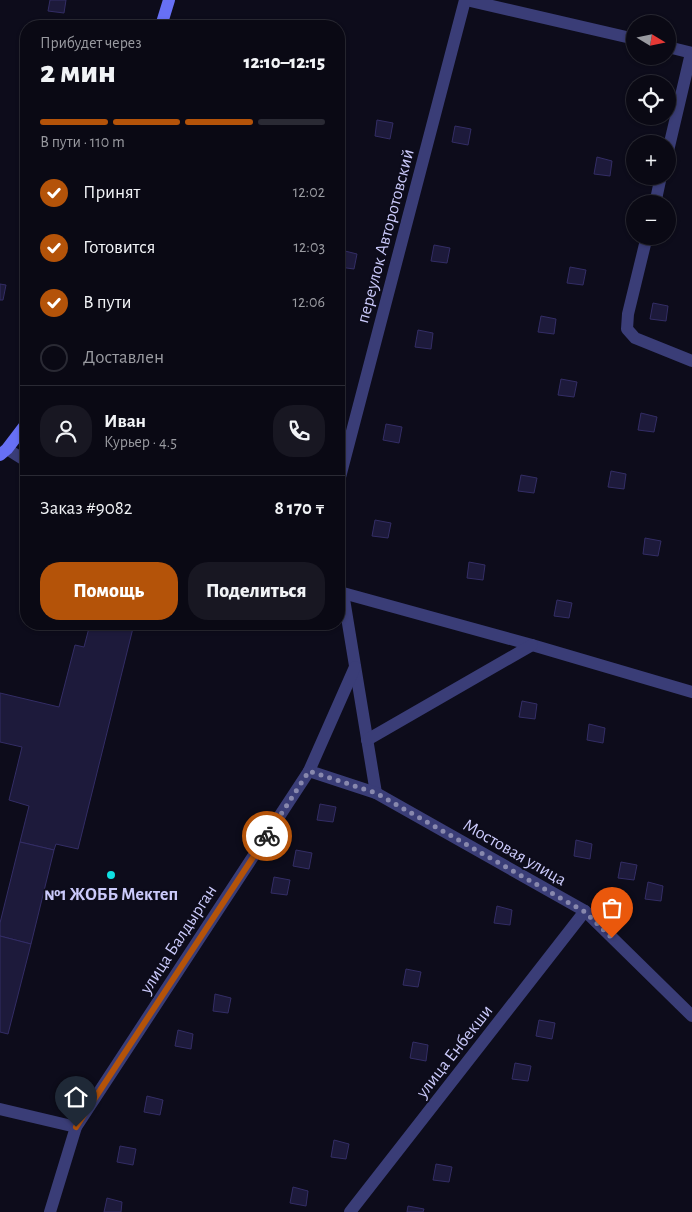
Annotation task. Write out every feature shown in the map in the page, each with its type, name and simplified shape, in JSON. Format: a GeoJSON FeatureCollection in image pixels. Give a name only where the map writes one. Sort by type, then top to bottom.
{"type":"FeatureCollection","features":[{"type":"Feature","properties":{"kind":"main road"},"geometry":{"type":"LineString","coordinates":[[163,20],[168,0]]}},
{"type":"Feature","properties":{"kind":"main road"},"geometry":{"type":"LineString","coordinates":[[3,452],[20,431]]}},
{"type":"Feature","properties":{"kind":"street"},"geometry":{"type":"LineString","coordinates":[[466,0],[626,37]]}},
{"type":"Feature","properties":{"kind":"street","name":"переулок Авторотовский"},"geometry":{"type":"LineString","coordinates":[[345,458],[466,0]]}},
{"type":"Feature","properties":{"kind":"street"},"geometry":{"type":"LineString","coordinates":[[672,135],[692,53],[676,49]]}},
{"type":"Feature","properties":{"kind":"street"},"geometry":{"type":"LineString","coordinates":[[645,245],[628,314],[627,329],[635,338],[692,361]]}},
{"type":"Feature","properties":{"kind":"street"},"geometry":{"type":"LineString","coordinates":[[3,452],[20,459]]}},
{"type":"Feature","properties":{"kind":"street"},"geometry":{"type":"LineString","coordinates":[[345,593],[692,692]]}},
{"type":"Feature","properties":{"kind":"street"},"geometry":{"type":"LineString","coordinates":[[345,613],[376,793]]}},
{"type":"Feature","properties":{"kind":"street"},"geometry":{"type":"LineString","coordinates":[[367,740],[532,645]]}},
{"type":"Feature","properties":{"kind":"street","name":"улица Балдырган"},"geometry":{"type":"LineString","coordinates":[[50,1212],[76,1127],[309,771],[355,667]]}},
{"type":"Feature","properties":{"kind":"street","name":"Мостовая улица"},"geometry":{"type":"LineString","coordinates":[[309,771],[376,793],[585,912],[692,1016]]}},
{"type":"Feature","properties":{"kind":"street","name":"улица Енбекши"},"geometry":{"type":"LineString","coordinates":[[350,1212],[585,912]]}},
{"type":"Feature","properties":{"kind":"street"},"geometry":{"type":"LineString","coordinates":[[0,1109],[76,1127]]}},
{"type":"Feature","properties":{"kind":"building"},"geometry":{"type":"Polygon","coordinates":[[[50,0],[66,0],[64,13],[48,11],[50,0]]]}},
{"type":"Feature","properties":{"kind":"building"},"geometry":{"type":"Polygon","coordinates":[[[377,120],[393,123],[390,139],[375,136],[377,120]]]}},
{"type":"Feature","properties":{"kind":"building"},"geometry":{"type":"Polygon","coordinates":[[[455,126],[471,129],[468,145],[452,142],[455,126]]]}},
{"type":"Feature","properties":{"kind":"building"},"geometry":{"type":"Polygon","coordinates":[[[597,157],[612,161],[610,176],[594,174],[597,157]]]}},
{"type":"Feature","properties":{"kind":"building"},"geometry":{"type":"Polygon","coordinates":[[[434,245],[450,248],[447,263],[431,261],[434,245]]]}},
{"type":"Feature","properties":{"kind":"building"},"geometry":{"type":"Polygon","coordinates":[[[345,251],[357,254],[354,269],[345,268],[345,251]]]}},
{"type":"Feature","properties":{"kind":"building"},"geometry":{"type":"Polygon","coordinates":[[[570,267],[586,270],[583,285],[567,283],[570,267]]]}},
{"type":"Feature","properties":{"kind":"building"},"geometry":{"type":"Polygon","coordinates":[[[0,284],[6,285],[3,300],[0,300],[0,284]]]}},
{"type":"Feature","properties":{"kind":"building"},"geometry":{"type":"Polygon","coordinates":[[[653,303],[668,306],[666,321],[650,319],[653,303]]]}},
{"type":"Feature","properties":{"kind":"building"},"geometry":{"type":"Polygon","coordinates":[[[541,316],[556,319],[554,334],[538,332],[541,316]]]}},
{"type":"Feature","properties":{"kind":"building"},"geometry":{"type":"Polygon","coordinates":[[[418,330],[433,333],[431,349],[415,347],[418,330]]]}},
{"type":"Feature","properties":{"kind":"building"},"geometry":{"type":"Polygon","coordinates":[[[561,379],[577,382],[574,397],[558,395],[561,379]]]}},
{"type":"Feature","properties":{"kind":"building"},"geometry":{"type":"Polygon","coordinates":[[[641,413],[657,417],[654,432],[638,430],[641,413]]]}},
{"type":"Feature","properties":{"kind":"building"},"geometry":{"type":"Polygon","coordinates":[[[386,424],[402,427],[399,443],[383,440],[386,424]]]}},
{"type":"Feature","properties":{"kind":"building"},"geometry":{"type":"Polygon","coordinates":[[[611,471],[626,474],[624,489],[608,487],[611,471]]]}},
{"type":"Feature","properties":{"kind":"building"},"geometry":{"type":"Polygon","coordinates":[[[521,475],[537,478],[534,493],[518,491],[521,475]]]}},
{"type":"Feature","properties":{"kind":"building"},"geometry":{"type":"Polygon","coordinates":[[[375,520],[391,523],[388,538],[372,536],[375,520]]]}},
{"type":"Feature","properties":{"kind":"building"},"geometry":{"type":"Polygon","coordinates":[[[645,538],[661,541],[658,556],[643,554],[645,538]]]}},
{"type":"Feature","properties":{"kind":"building"},"geometry":{"type":"Polygon","coordinates":[[[469,562],[485,565],[483,580],[467,578],[469,562]]]}},
{"type":"Feature","properties":{"kind":"building"},"geometry":{"type":"Polygon","coordinates":[[[557,600],[572,603],[569,618],[554,616],[557,600]]]}},
{"type":"Feature","properties":{"kind":"building"},"geometry":{"type":"Polygon","coordinates":[[[88,630],[133,630],[78,849],[56,844],[54,850],[20,842],[29,806],[9,800],[22,747],[0,742],[0,693],[59,707],[75,645],[84,647],[88,630]]]}},
{"type":"Feature","properties":{"kind":"building"},"geometry":{"type":"Polygon","coordinates":[[[522,701],[537,704],[535,719],[519,717],[522,701]]]}},
{"type":"Feature","properties":{"kind":"building"},"geometry":{"type":"Polygon","coordinates":[[[589,724],[605,728],[603,743],[587,740],[589,724]]]}},
{"type":"Feature","properties":{"kind":"building"},"geometry":{"type":"Polygon","coordinates":[[[320,804],[336,807],[333,822],[317,820],[320,804]]]}},
{"type":"Feature","properties":{"kind":"building"},"geometry":{"type":"Polygon","coordinates":[[[576,840],[592,844],[590,859],[574,856],[576,840]]]}},
{"type":"Feature","properties":{"kind":"building"},"geometry":{"type":"Polygon","coordinates":[[[20,842],[54,850],[31,944],[0,936],[0,923],[20,842]]]}},
{"type":"Feature","properties":{"kind":"building"},"geometry":{"type":"Polygon","coordinates":[[[296,850],[312,853],[309,869],[293,866],[296,850]]]}},
{"type":"Feature","properties":{"kind":"building"},"geometry":{"type":"Polygon","coordinates":[[[621,862],[637,865],[634,880],[618,878],[621,862]]]}},
{"type":"Feature","properties":{"kind":"building"},"geometry":{"type":"Polygon","coordinates":[[[274,877],[290,880],[287,895],[271,893],[274,877]]]}},
{"type":"Feature","properties":{"kind":"building"},"geometry":{"type":"Polygon","coordinates":[[[648,882],[663,886],[661,901],[645,899],[648,882]]]}},
{"type":"Feature","properties":{"kind":"building"},"geometry":{"type":"Polygon","coordinates":[[[497,906],[512,910],[510,925],[494,923],[497,906]]]}},
{"type":"Feature","properties":{"kind":"building"},"geometry":{"type":"Polygon","coordinates":[[[0,936],[31,944],[8,1034],[0,1032],[0,936]]]}},
{"type":"Feature","properties":{"kind":"building"},"geometry":{"type":"Polygon","coordinates":[[[406,969],[421,972],[418,987],[403,985],[406,969]]]}},
{"type":"Feature","properties":{"kind":"building"},"geometry":{"type":"Polygon","coordinates":[[[215,994],[231,998],[228,1013],[213,1011],[215,994]]]}},
{"type":"Feature","properties":{"kind":"building"},"geometry":{"type":"Polygon","coordinates":[[[539,1020],[555,1023],[552,1039],[536,1036],[539,1020]]]}},
{"type":"Feature","properties":{"kind":"building"},"geometry":{"type":"Polygon","coordinates":[[[178,1030],[193,1034],[191,1049],[175,1046],[178,1030]]]}},
{"type":"Feature","properties":{"kind":"building"},"geometry":{"type":"Polygon","coordinates":[[[413,1042],[428,1045],[426,1061],[410,1058],[413,1042]]]}},
{"type":"Feature","properties":{"kind":"building"},"geometry":{"type":"Polygon","coordinates":[[[515,1063],[531,1066],[528,1081],[512,1079],[515,1063]]]}},
{"type":"Feature","properties":{"kind":"building"},"geometry":{"type":"Polygon","coordinates":[[[147,1096],[163,1100],[160,1115],[144,1112],[147,1096]]]}},
{"type":"Feature","properties":{"kind":"building"},"geometry":{"type":"Polygon","coordinates":[[[334,1140],[349,1144],[346,1159],[331,1157],[334,1140]]]}},
{"type":"Feature","properties":{"kind":"building"},"geometry":{"type":"Polygon","coordinates":[[[120,1146],[136,1149],[133,1165],[117,1162],[120,1146]]]}},
{"type":"Feature","properties":{"kind":"building"},"geometry":{"type":"Polygon","coordinates":[[[436,1164],[452,1167],[449,1182],[433,1180],[436,1164]]]}},
{"type":"Feature","properties":{"kind":"building"},"geometry":{"type":"Polygon","coordinates":[[[293,1187],[308,1191],[306,1206],[290,1203],[293,1187]]]}},
{"type":"Feature","properties":{"kind":"building"},"geometry":{"type":"Polygon","coordinates":[[[107,1198],[122,1202],[121,1212],[104,1212],[107,1198]]]}},
{"type":"Feature","properties":{"kind":"building"},"geometry":{"type":"Polygon","coordinates":[[[408,1206],[424,1209],[423,1212],[407,1212],[408,1206]]]}},
{"type":"Feature","properties":{"kind":"way so far"},"geometry":{"type":"LineString","coordinates":[[267,836],[309,771],[376,793],[585,912],[612,938]]}},
{"type":"Feature","properties":{"kind":"place","name":"№1 ЖОББ Мектеп"},"geometry":{"type":"Point","coordinates":[111,875]}},
{"type":"Feature","properties":{"kind":"route"},"geometry":{"type":"LineString","coordinates":[[76,1127],[267,836]]}}]}
